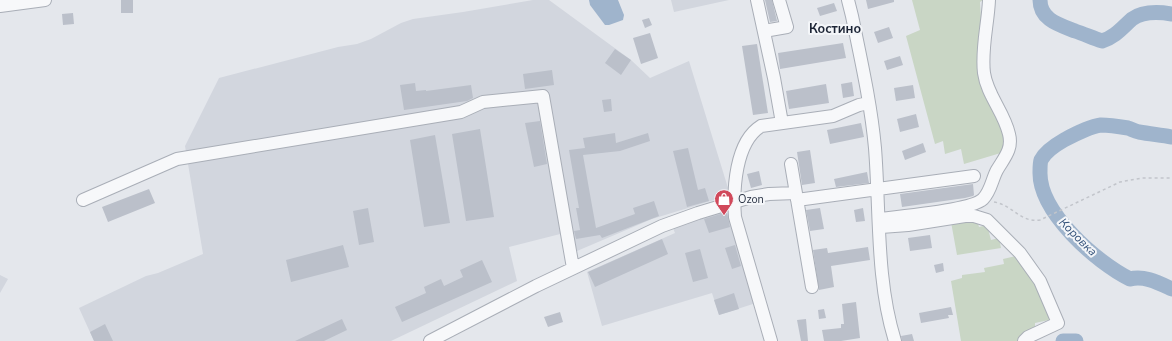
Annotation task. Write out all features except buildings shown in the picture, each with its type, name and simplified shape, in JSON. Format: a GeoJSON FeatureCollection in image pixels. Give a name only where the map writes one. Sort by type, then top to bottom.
{"type":"FeatureCollection","features":[{"type":"Feature","properties":{"kind":"street"},"geometry":{"type":"LineString","coordinates":[[0,6],[45,0]]}},
{"type":"Feature","properties":{"kind":"street"},"geometry":{"type":"LineString","coordinates":[[757,0],[782,123]]}},
{"type":"Feature","properties":{"kind":"street"},"geometry":{"type":"LineString","coordinates":[[764,31],[787,27],[779,0]]}},
{"type":"Feature","properties":{"kind":"street"},"geometry":{"type":"LineString","coordinates":[[848,0],[872,124],[881,262],[886,298],[895,341]]}},
{"type":"Feature","properties":{"kind":"street"},"geometry":{"type":"LineString","coordinates":[[879,223],[935,213],[981,201],[987,195],[996,171],[1009,151],[1011,142],[1009,132],[987,85],[984,72],[989,0]]}},
{"type":"Feature","properties":{"kind":"street"},"geometry":{"type":"LineString","coordinates":[[82,200],[177,159],[461,112],[483,102],[543,96],[573,268]]}},
{"type":"Feature","properties":{"kind":"street"},"geometry":{"type":"LineString","coordinates":[[771,341],[735,217],[738,162],[747,141],[761,126],[833,116],[859,105],[869,103]]}},
{"type":"Feature","properties":{"kind":"street"},"geometry":{"type":"LineString","coordinates":[[791,164],[812,287]]}},
{"type":"Feature","properties":{"kind":"street"},"geometry":{"type":"LineString","coordinates":[[430,341],[573,268],[662,226],[692,215],[768,194],[797,197],[877,189],[974,176]]}},
{"type":"Feature","properties":{"kind":"street"},"geometry":{"type":"LineString","coordinates":[[879,223],[908,225],[965,216],[974,216],[987,220],[1020,253],[1040,281],[1058,323],[1028,337],[1024,341]]}},
{"type":"Feature","properties":{"kind":"path"},"geometry":{"type":"LineString","coordinates":[[981,201],[1005,205],[1029,221],[1040,220],[1120,182],[1142,178],[1172,178]]}},
{"type":"Feature","properties":{"kind":"shaded area"},"geometry":{"type":"Polygon","coordinates":[[[533,0],[549,0],[631,60],[650,78],[689,61],[728,188],[724,197],[652,219],[577,251],[572,231],[509,247],[517,281],[391,341],[94,341],[79,308],[146,276],[158,273],[203,254],[185,146],[219,78],[338,47],[357,44],[371,39],[401,23],[413,19],[533,0]]]}},
{"type":"Feature","properties":{"kind":"shaded area"},"geometry":{"type":"Polygon","coordinates":[[[671,0],[729,0],[674,12],[671,0]]]}},
{"type":"Feature","properties":{"kind":"shaded area"},"geometry":{"type":"Polygon","coordinates":[[[726,210],[756,303],[719,315],[712,293],[602,326],[587,272],[675,233],[673,228],[726,210]]]}},
{"type":"Feature","properties":{"kind":"shaded area"},"geometry":{"type":"Polygon","coordinates":[[[0,275],[8,279],[0,293],[0,275]]]}},
{"type":"Feature","properties":{"kind":"green space"},"geometry":{"type":"Polygon","coordinates":[[[912,0],[983,0],[980,2],[982,37],[980,64],[1006,133],[1004,152],[964,164],[961,149],[945,154],[943,141],[935,144],[906,36],[920,30],[912,0]]]}},
{"type":"Feature","properties":{"kind":"green space"},"geometry":{"type":"Polygon","coordinates":[[[977,220],[979,227],[987,225],[991,240],[999,238],[1001,248],[957,255],[951,222],[977,220]]]}},
{"type":"Feature","properties":{"kind":"green space"},"geometry":{"type":"Polygon","coordinates":[[[1016,256],[1031,276],[1048,307],[1049,320],[1035,323],[1035,329],[1026,333],[1017,341],[961,341],[951,281],[962,278],[962,275],[985,272],[984,268],[1004,264],[1003,259],[1016,256]]]}},
{"type":"Feature","properties":{"kind":"water"},"geometry":{"type":"Polygon","coordinates":[[[589,0],[618,0],[624,15],[623,20],[605,25],[590,5],[589,0]]]}},
{"type":"Feature","properties":{"kind":"waterway","name":"Коровка"},"geometry":{"type":"LineString","coordinates":[[1040,0],[1043,12],[1052,21],[1102,41],[1115,35],[1136,16],[1152,13],[1172,14]]}},
{"type":"Feature","properties":{"kind":"waterway","name":"Коровка"},"geometry":{"type":"LineString","coordinates":[[1172,137],[1139,132],[1128,128],[1103,125],[1096,126],[1073,135],[1051,148],[1045,154],[1040,164],[1042,187],[1049,203],[1059,219],[1086,248],[1101,261],[1130,279],[1146,279],[1172,289]]}},
{"type":"Feature","properties":{"kind":"waterway","name":"Коровка"},"geometry":{"type":"LineString","coordinates":[[1063,341],[1076,341]]}},
{"type":"Feature","properties":{"kind":"place","name":"Ozon"},"geometry":{"type":"Point","coordinates":[724,216]}},
{"type":"Feature","properties":{"kind":"district","name":"Костино"},"geometry":{"type":"Point","coordinates":[835,29]}}]}
